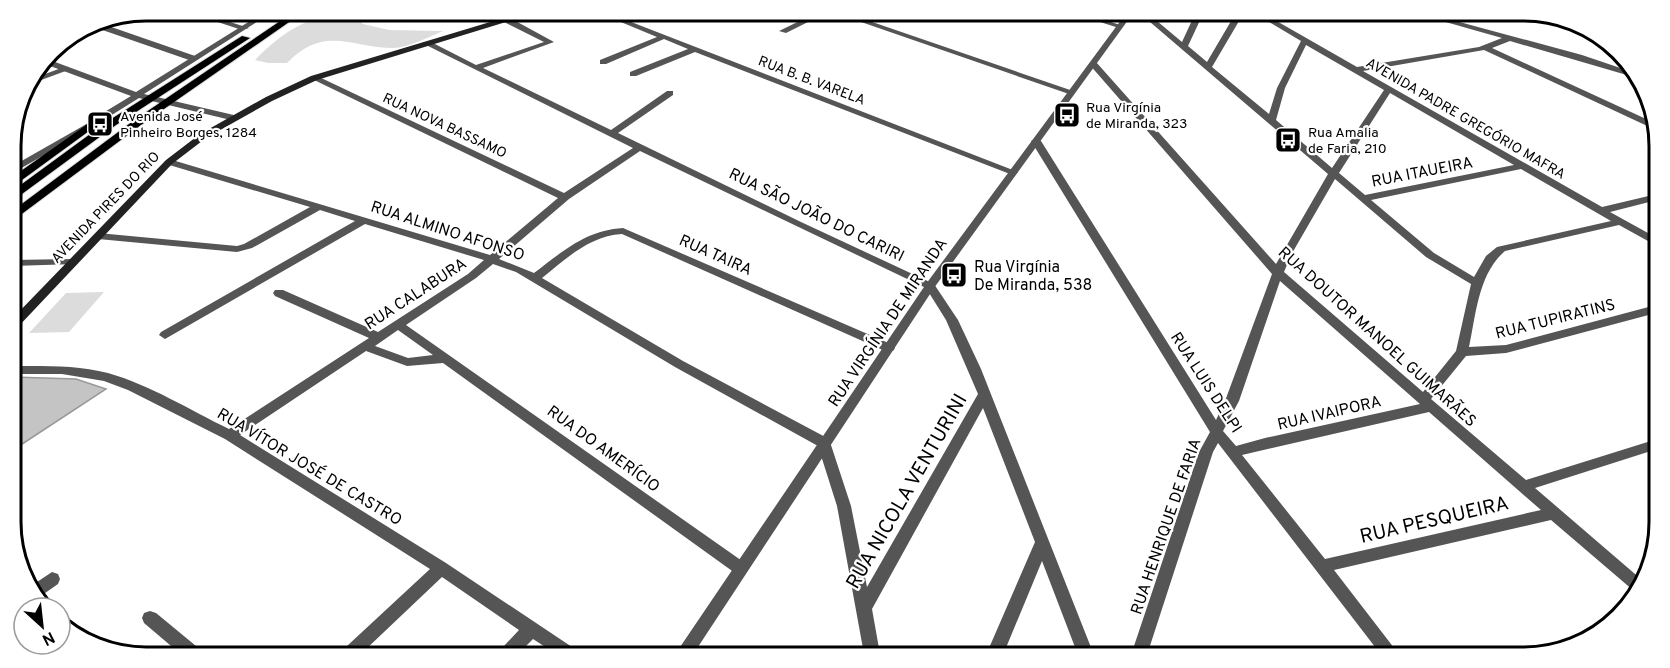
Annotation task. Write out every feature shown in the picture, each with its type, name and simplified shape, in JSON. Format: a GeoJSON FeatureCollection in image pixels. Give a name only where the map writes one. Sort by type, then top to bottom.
{"type":"FeatureCollection","features":[{"type":"Feature","properties":{"kind":"main road"},"geometry":{"type":"LineString","coordinates":[[21,191],[112,123],[269,21]]}},
{"type":"Feature","properties":{"kind":"main road"},"geometry":{"type":"LineString","coordinates":[[21,211],[287,21]]}},
{"type":"Feature","properties":{"kind":"main road","name":"AVENIDA PIRES DO RIO"},"geometry":{"type":"LineString","coordinates":[[21,316],[184,148],[235,118],[314,78],[503,21]]}},
{"type":"Feature","properties":{"kind":"main road"},"geometry":{"type":"LineString","coordinates":[[21,218],[35,212],[171,104]]}},
{"type":"Feature","properties":{"kind":"main road"},"geometry":{"type":"LineString","coordinates":[[21,177],[96,121]]}},
{"type":"Feature","properties":{"kind":"street"},"geometry":{"type":"LineString","coordinates":[[222,21],[245,28]]}},
{"type":"Feature","properties":{"kind":"street"},"geometry":{"type":"LineString","coordinates":[[21,165],[256,21]]}},
{"type":"Feature","properties":{"kind":"street"},"geometry":{"type":"LineString","coordinates":[[477,67],[550,42],[509,21]]}},
{"type":"Feature","properties":{"kind":"street","name":"RUA B. B. VARELA"},"geometry":{"type":"LineString","coordinates":[[622,21],[1013,172]]}},
{"type":"Feature","properties":{"kind":"street"},"geometry":{"type":"LineString","coordinates":[[783,31],[804,21]]}},
{"type":"Feature","properties":{"kind":"street"},"geometry":{"type":"LineString","coordinates":[[863,21],[1072,92]]}},
{"type":"Feature","properties":{"kind":"street"},"geometry":{"type":"LineString","coordinates":[[1102,21],[1119,26]]}},
{"type":"Feature","properties":{"kind":"street","name":"RUA VIRGÍNIA DE MIRANDA"},"geometry":{"type":"LineString","coordinates":[[688,647],[930,286],[1123,21]]}},
{"type":"Feature","properties":{"kind":"street"},"geometry":{"type":"LineString","coordinates":[[1153,21],[1442,264],[1477,283]]}},
{"type":"Feature","properties":{"kind":"street"},"geometry":{"type":"LineString","coordinates":[[1184,46],[1196,21]]}},
{"type":"Feature","properties":{"kind":"street"},"geometry":{"type":"LineString","coordinates":[[1209,67],[1235,21]]}},
{"type":"Feature","properties":{"kind":"street","name":"AVENIDA PADRE GREGÓRIO MAFRA"},"geometry":{"type":"LineString","coordinates":[[1272,21],[1304,42],[1649,238]]}},
{"type":"Feature","properties":{"kind":"street"},"geometry":{"type":"LineString","coordinates":[[1447,21],[1624,72]]}},
{"type":"Feature","properties":{"kind":"street"},"geometry":{"type":"LineString","coordinates":[[106,28],[195,59]]}},
{"type":"Feature","properties":{"kind":"street"},"geometry":{"type":"LineString","coordinates":[[603,62],[663,37]]}},
{"type":"Feature","properties":{"kind":"street"},"geometry":{"type":"LineString","coordinates":[[1355,70],[1485,48],[1509,38]]}},
{"type":"Feature","properties":{"kind":"street"},"geometry":{"type":"LineString","coordinates":[[1270,121],[1281,88],[1304,42]]}},
{"type":"Feature","properties":{"kind":"street","name":"RUA SÃO JOÃO DO CARIRI"},"geometry":{"type":"LineString","coordinates":[[426,43],[930,286]]}},
{"type":"Feature","properties":{"kind":"street"},"geometry":{"type":"LineString","coordinates":[[1485,48],[1647,123]]}},
{"type":"Feature","properties":{"kind":"street"},"geometry":{"type":"LineString","coordinates":[[633,74],[694,49]]}},
{"type":"Feature","properties":{"kind":"street"},"geometry":{"type":"LineString","coordinates":[[53,64],[137,95],[235,118]]}},
{"type":"Feature","properties":{"kind":"street","name":"RUA DOUTOR MANOEL GUIMARÃES"},"geometry":{"type":"LineString","coordinates":[[1093,64],[1278,273],[1633,582]]}},
{"type":"Feature","properties":{"kind":"street"},"geometry":{"type":"LineString","coordinates":[[41,78],[67,69]]}},
{"type":"Feature","properties":{"kind":"street","name":"RUA NOVA BASSAMO"},"geometry":{"type":"LineString","coordinates":[[314,78],[565,197]]}},
{"type":"Feature","properties":{"kind":"street","name":"RUA HENRIQUE DE FARIA"},"geometry":{"type":"LineString","coordinates":[[1142,647],[1206,452],[1232,401],[1278,273],[1333,174],[1389,90]]}},
{"type":"Feature","properties":{"kind":"street"},"geometry":{"type":"LineString","coordinates":[[611,134],[670,93]]}},
{"type":"Feature","properties":{"kind":"street","name":"RUA LUIS DELPI"},"geometry":{"type":"LineString","coordinates":[[1036,141],[1216,431],[1385,647]]}},
{"type":"Feature","properties":{"kind":"street","name":"RUA CALABURA"},"geometry":{"type":"LineString","coordinates":[[230,435],[363,346],[399,325],[493,259],[565,197],[639,147]]}},
{"type":"Feature","properties":{"kind":"street","name":"RUA ALMINO AFONSO"},"geometry":{"type":"LineString","coordinates":[[169,162],[493,259],[536,277],[679,364],[824,443]]}},
{"type":"Feature","properties":{"kind":"street","name":"RUA ITAUEIRA"},"geometry":{"type":"LineString","coordinates":[[1364,198],[1522,166]]}},
{"type":"Feature","properties":{"kind":"street"},"geometry":{"type":"LineString","coordinates":[[1600,211],[1649,199]]}},
{"type":"Feature","properties":{"kind":"street"},"geometry":{"type":"LineString","coordinates":[[98,236],[237,249],[248,246],[318,207]]}},
{"type":"Feature","properties":{"kind":"street"},"geometry":{"type":"LineString","coordinates":[[165,335],[364,220]]}},
{"type":"Feature","properties":{"kind":"street"},"geometry":{"type":"LineString","coordinates":[[1429,403],[1462,352],[1477,283],[1490,258],[1501,249],[1620,222]]}},
{"type":"Feature","properties":{"kind":"street","name":"RUA TAIRA"},"geometry":{"type":"LineString","coordinates":[[536,277],[590,238],[606,232],[623,231],[889,348]]}},
{"type":"Feature","properties":{"kind":"street"},"geometry":{"type":"LineString","coordinates":[[21,263],[72,262]]}},
{"type":"Feature","properties":{"kind":"street"},"geometry":{"type":"LineString","coordinates":[[930,286],[952,320],[984,395],[1083,647]]}},
{"type":"Feature","properties":{"kind":"street"},"geometry":{"type":"LineString","coordinates":[[279,293],[378,337]]}},
{"type":"Feature","properties":{"kind":"street","name":"RUA TUPIRATINS"},"geometry":{"type":"LineString","coordinates":[[1462,352],[1506,349],[1649,311]]}},
{"type":"Feature","properties":{"kind":"street","name":"RUA DO AMERÍCIO"},"geometry":{"type":"LineString","coordinates":[[399,325],[740,568]]}},
{"type":"Feature","properties":{"kind":"street"},"geometry":{"type":"LineString","coordinates":[[363,346],[407,362],[447,358]]}},
{"type":"Feature","properties":{"kind":"street","name":"RUA VÍTOR JOSÉ DE CASTRO"},"geometry":{"type":"LineString","coordinates":[[21,370],[62,370],[106,377],[133,387],[230,435],[441,568],[558,647]]}},
{"type":"Feature","properties":{"kind":"street","name":"RUA NICOLA VENTURINI"},"geometry":{"type":"LineString","coordinates":[[864,607],[984,395]]}},
{"type":"Feature","properties":{"kind":"street","name":"RUA IVAIPORA"},"geometry":{"type":"LineString","coordinates":[[1234,452],[1429,403]]}},
{"type":"Feature","properties":{"kind":"street"},"geometry":{"type":"LineString","coordinates":[[824,443],[844,506],[871,647]]}},
{"type":"Feature","properties":{"kind":"street"},"geometry":{"type":"LineString","coordinates":[[1524,486],[1649,447]]}},
{"type":"Feature","properties":{"kind":"street","name":"RUA PESQUEIRA"},"geometry":{"type":"LineString","coordinates":[[1323,566],[1554,513]]}},
{"type":"Feature","properties":{"kind":"street"},"geometry":{"type":"LineString","coordinates":[[997,647],[1042,542]]}},
{"type":"Feature","properties":{"kind":"street"},"geometry":{"type":"LineString","coordinates":[[357,647],[441,568]]}},
{"type":"Feature","properties":{"kind":"street"},"geometry":{"type":"LineString","coordinates":[[40,588],[52,579]]}},
{"type":"Feature","properties":{"kind":"street"},"geometry":{"type":"LineString","coordinates":[[150,618],[185,647]]}},
{"type":"Feature","properties":{"kind":"street"},"geometry":{"type":"LineString","coordinates":[[514,647],[530,630]]}},
{"type":"Feature","properties":{"kind":"shaded area"},"geometry":{"type":"Polygon","coordinates":[[[309,21],[359,21],[389,30],[443,31],[394,48],[326,41],[301,51],[287,63],[255,60],[274,42],[309,21]]]}},
{"type":"Feature","properties":{"kind":"shaded area"},"geometry":{"type":"Polygon","coordinates":[[[104,292],[69,332],[29,333],[66,293],[104,292]]]}},
{"type":"Feature","properties":{"kind":"building"},"geometry":{"type":"Polygon","coordinates":[[[21,377],[76,379],[106,389],[21,445],[21,377]]]}},
{"type":"Feature","properties":{"kind":"place","name":"Rua Virgínia de Miranda, 323"},"geometry":{"type":"Point","coordinates":[1067,115]}},
{"type":"Feature","properties":{"kind":"place","name":"Avenida José Pinheiro Borges, 1284"},"geometry":{"type":"Point","coordinates":[100,124]}},
{"type":"Feature","properties":{"kind":"place","name":"Rua Amalia de Faria, 210"},"geometry":{"type":"Point","coordinates":[1288,140]}},
{"type":"Feature","properties":{"kind":"place","name":"Rua Virgínia De Miranda, 538"},"geometry":{"type":"Point","coordinates":[954,275]}}]}
